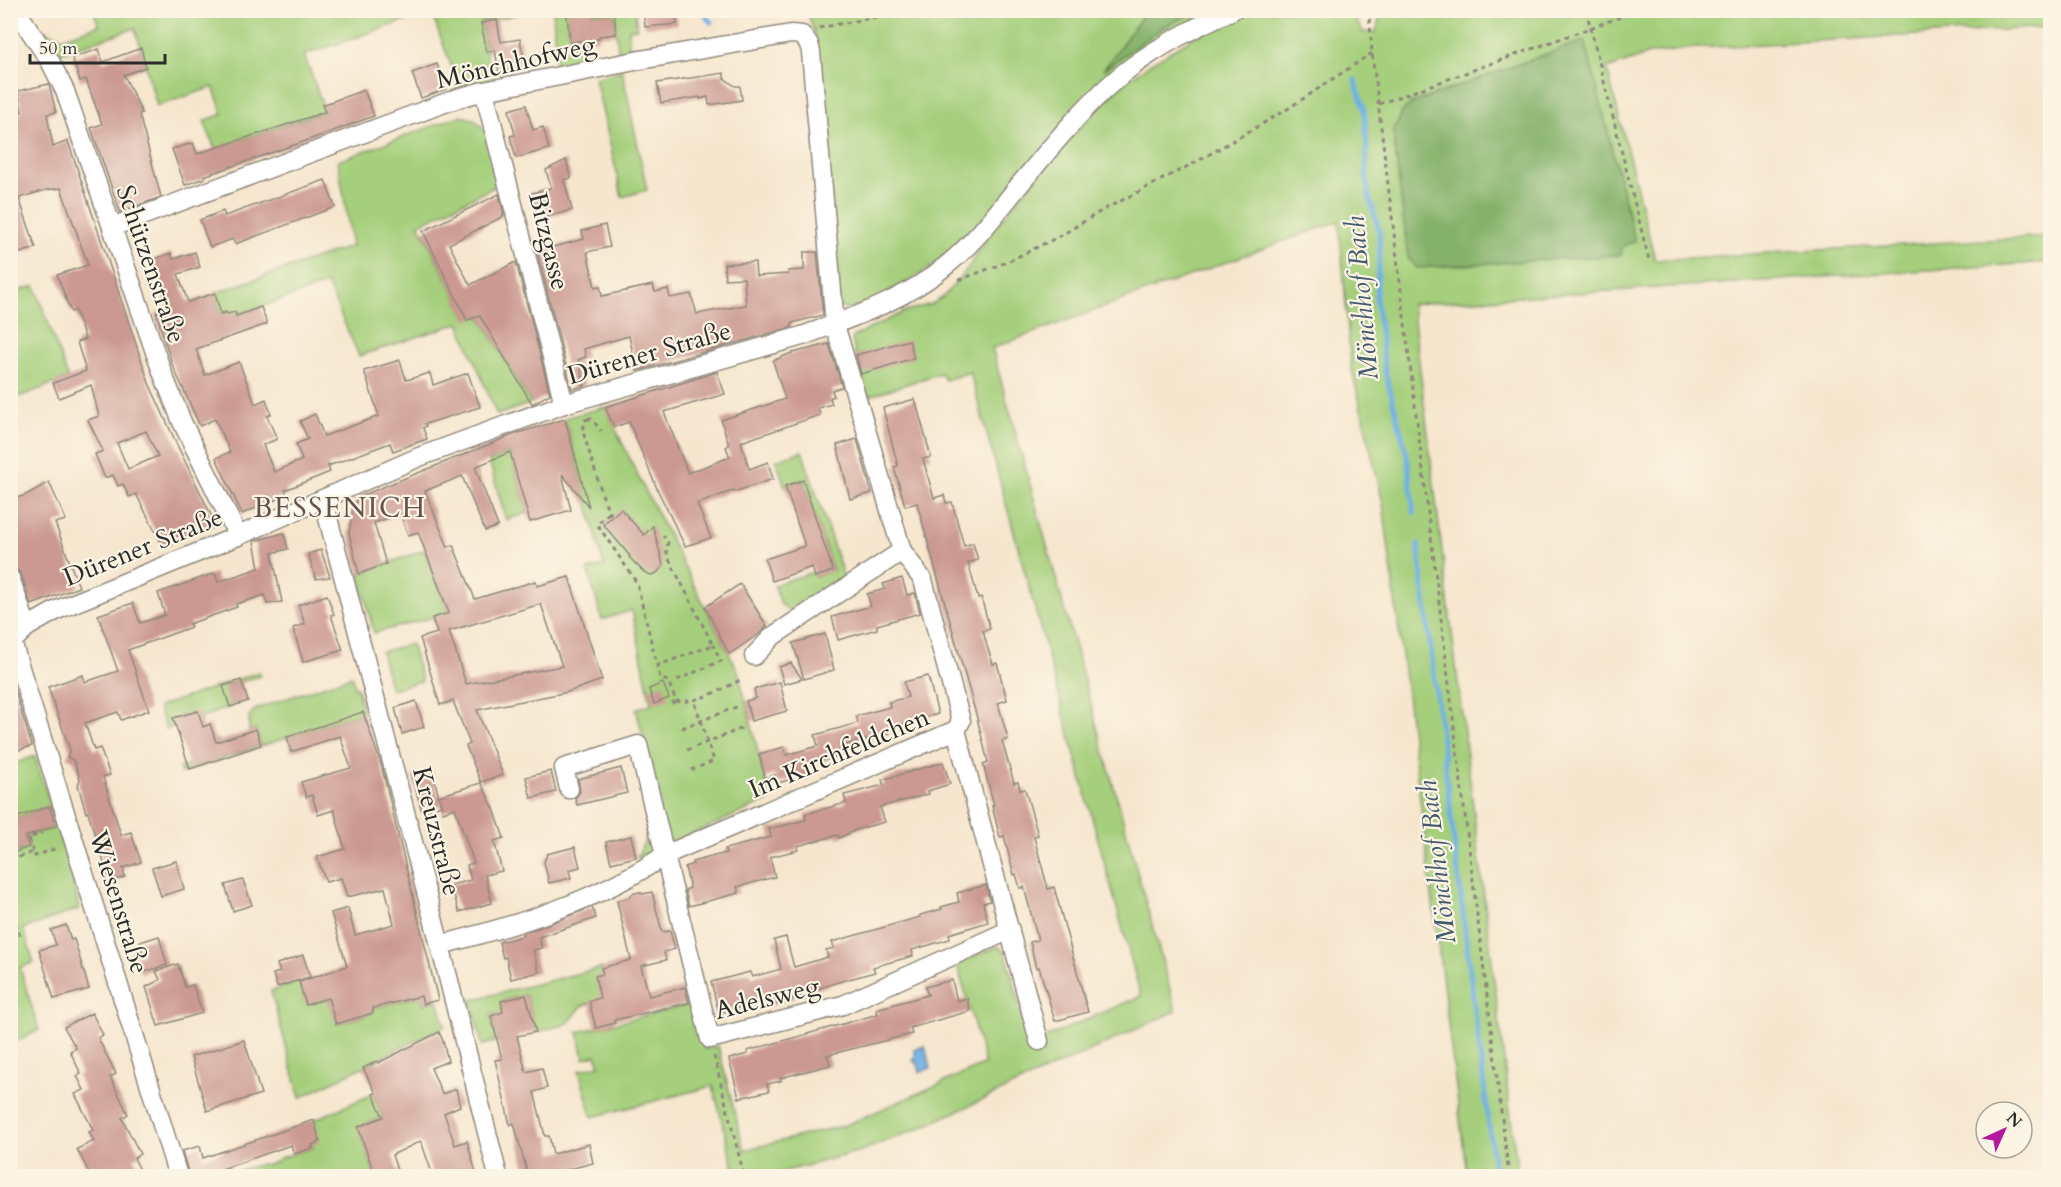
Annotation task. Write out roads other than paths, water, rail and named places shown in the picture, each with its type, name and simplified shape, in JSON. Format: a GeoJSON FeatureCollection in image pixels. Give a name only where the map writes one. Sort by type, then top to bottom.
{"type":"FeatureCollection","features":[{"type":"Feature","properties":{"kind":"street","name":"Schützenstraße"},"geometry":{"type":"LineString","coordinates":[[15,10],[61,81],[171,398],[238,536]]}},
{"type":"Feature","properties":{"kind":"street","name":"Dürener Straße"},"geometry":{"type":"LineString","coordinates":[[15,636],[57,610],[238,536],[419,458],[564,404],[835,325],[909,292],[937,273],[962,251],[1073,122],[1129,68],[1193,29],[1233,10]]}},
{"type":"Feature","properties":{"kind":"street","name":"Mönchhofweg"},"geometry":{"type":"LineString","coordinates":[[112,227],[458,98],[640,60],[791,33],[804,38],[811,52],[835,325]]}},
{"type":"Feature","properties":{"kind":"street","name":"Bitzgasse"},"geometry":{"type":"LineString","coordinates":[[484,91],[564,404]]}},
{"type":"Feature","properties":{"kind":"street","name":"Im Kirchfeldchen"},"geometry":{"type":"LineString","coordinates":[[440,945],[558,910],[645,870],[666,855],[956,730],[961,721],[923,580],[902,551],[835,325]]}},
{"type":"Feature","properties":{"kind":"street","name":"Kreuzstraße"},"geometry":{"type":"LineString","coordinates":[[323,498],[498,1176]]}},
{"type":"Feature","properties":{"kind":"street"},"geometry":{"type":"LineString","coordinates":[[754,656],[773,636],[902,551]]}},
{"type":"Feature","properties":{"kind":"street","name":"Wiesenstraße"},"geometry":{"type":"LineString","coordinates":[[10,578],[15,636],[178,1176]]}},
{"type":"Feature","properties":{"kind":"street"},"geometry":{"type":"LineString","coordinates":[[956,730],[1039,1041]]}},
{"type":"Feature","properties":{"kind":"street"},"geometry":{"type":"LineString","coordinates":[[569,789],[564,768],[638,745],[666,855]]}},
{"type":"Feature","properties":{"kind":"street","name":"Adelsweg"},"geometry":{"type":"LineString","coordinates":[[666,855],[710,1039],[843,1005],[1010,930]]}},
{"type":"Feature","properties":{"kind":"water"},"geometry":{"type":"Polygon","coordinates":[[[925,1046],[931,1068],[920,1072],[918,1064],[913,1061],[916,1056],[914,1049],[925,1046]]]}},
{"type":"Feature","properties":{"kind":"waterway"},"geometry":{"type":"LineString","coordinates":[[703,10],[711,22]]}},
{"type":"Feature","properties":{"kind":"waterway","name":"Mönchhof Bach"},"geometry":{"type":"LineString","coordinates":[[1355,80],[1364,109],[1367,148],[1366,177],[1369,196],[1379,230],[1380,251],[1376,296],[1385,371],[1407,455],[1414,513]]}},
{"type":"Feature","properties":{"kind":"waterway","name":"Mönchhof Bach"},"geometry":{"type":"LineString","coordinates":[[1418,544],[1495,1176]]}},
{"type":"Feature","properties":{"kind":"district","name":"BESSENICH"},"geometry":{"type":"Point","coordinates":[340,508]}}]}
